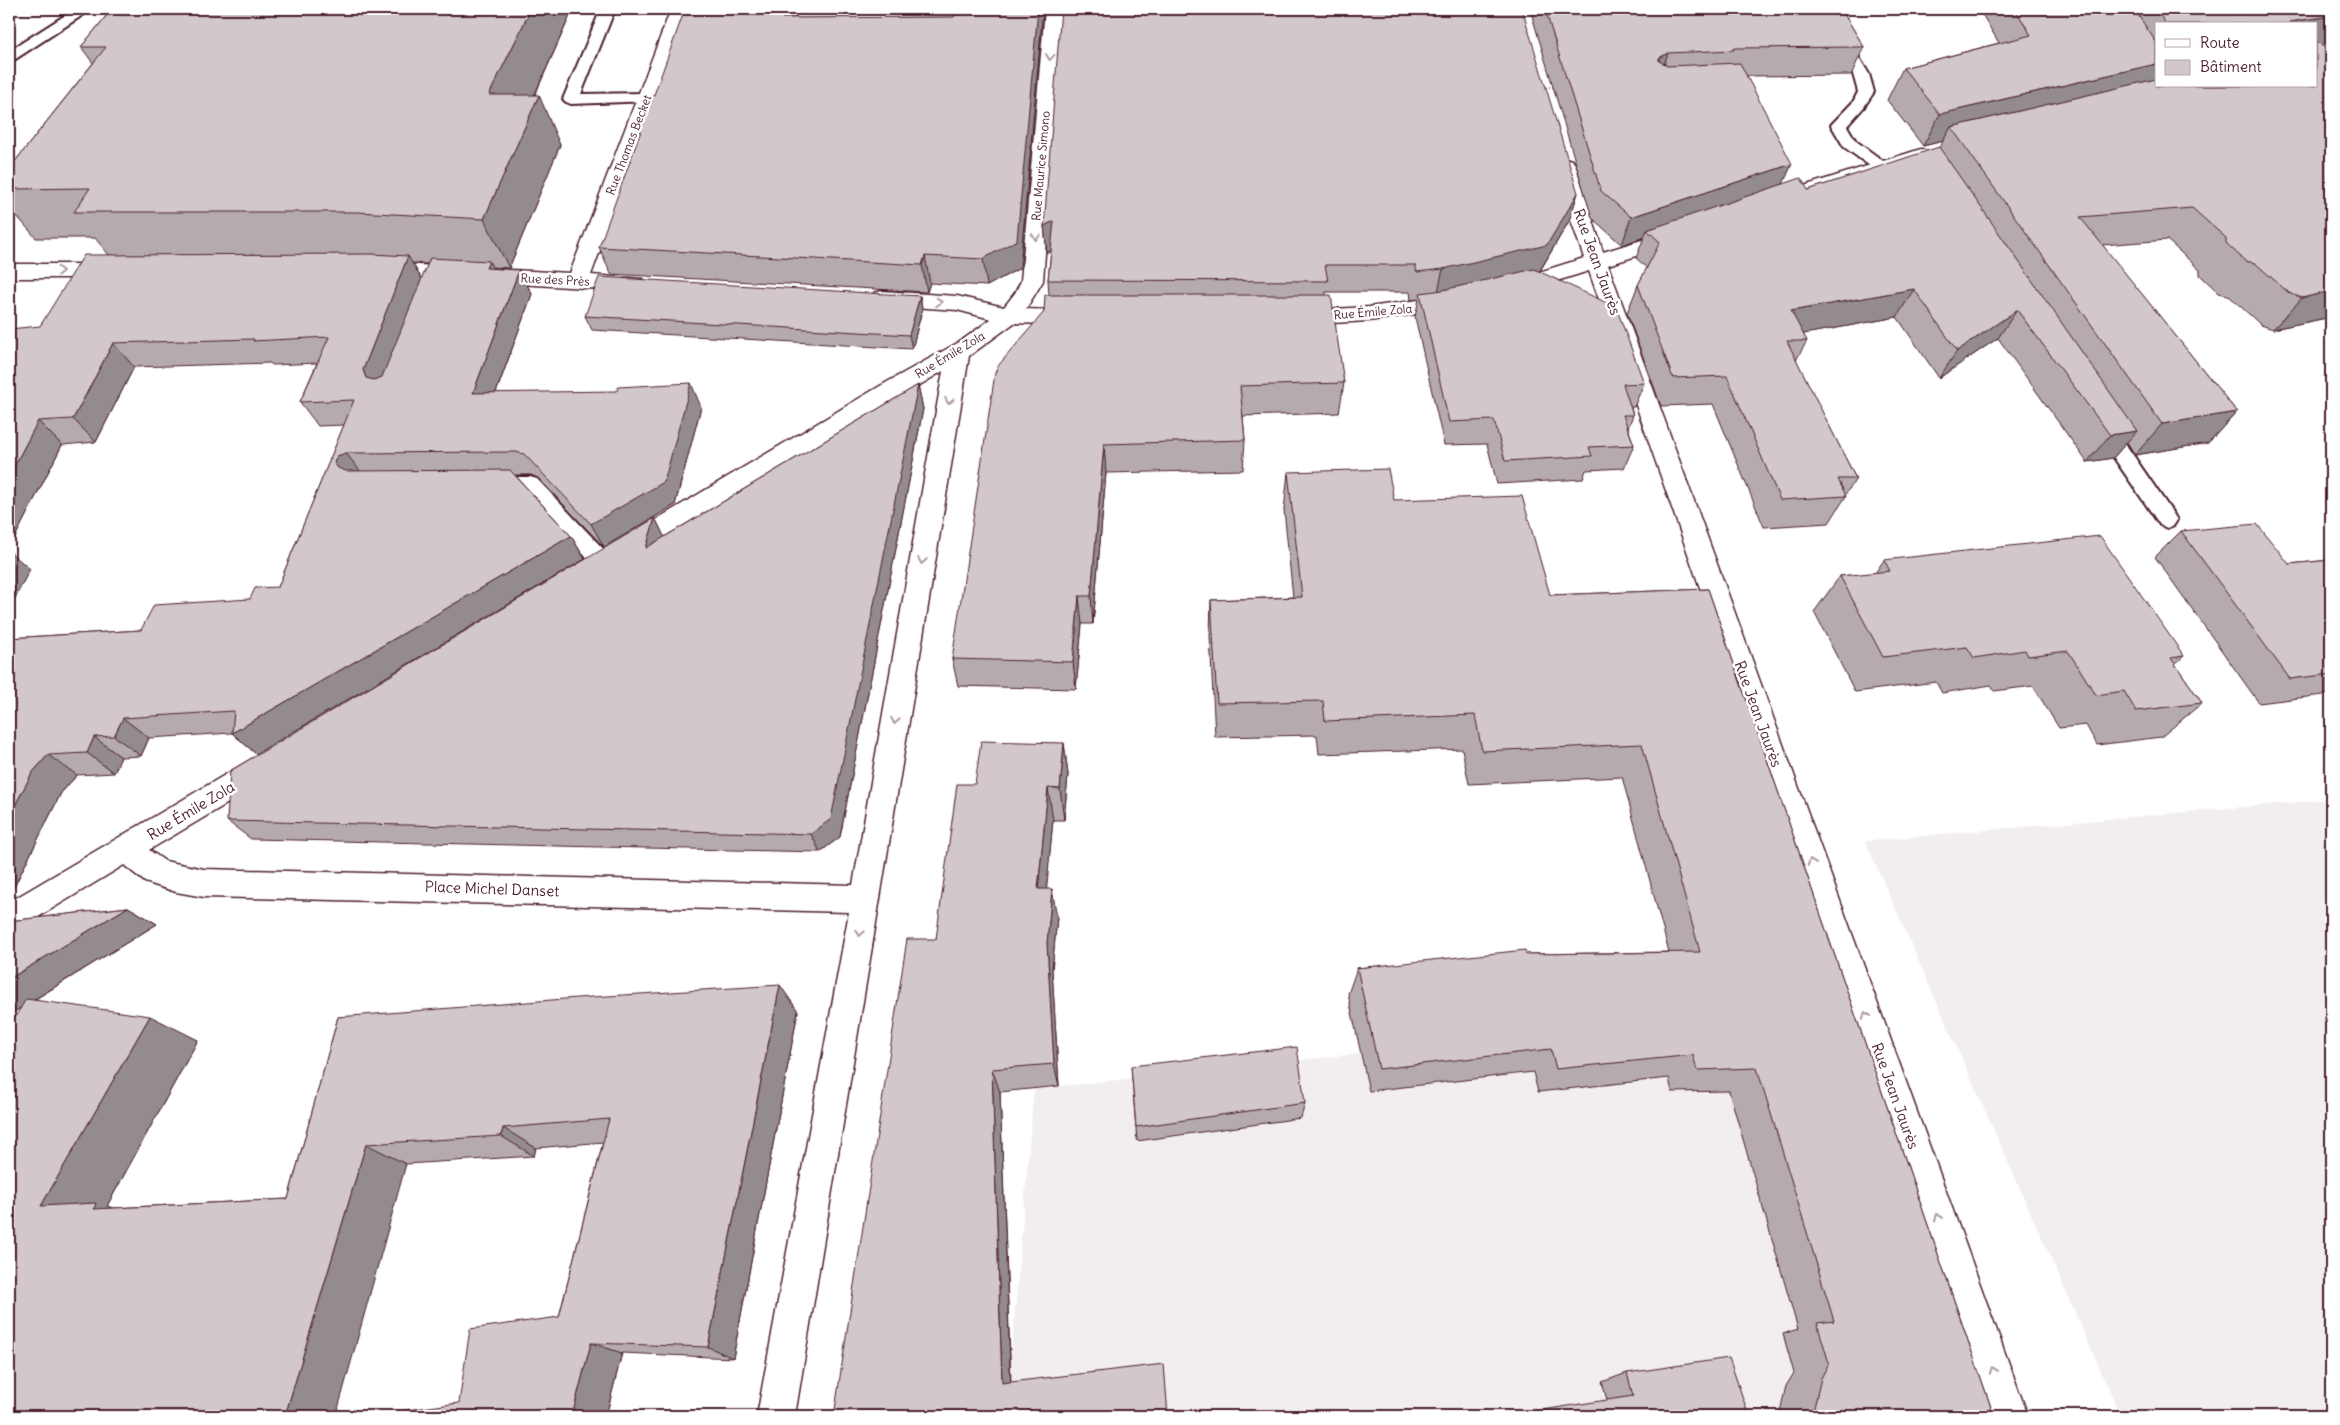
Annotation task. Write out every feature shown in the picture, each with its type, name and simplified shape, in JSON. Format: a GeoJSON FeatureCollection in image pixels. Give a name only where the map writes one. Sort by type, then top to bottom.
{"type":"FeatureCollection","features":[{"type":"Feature","properties":{"kind":"street","name":"Rue Thomas Becket"},"geometry":{"type":"LineString","coordinates":[[578,281],[680,9]]}},
{"type":"Feature","properties":{"kind":"street","name":"Rue Maurice Simono"},"geometry":{"type":"LineString","coordinates":[[1009,316],[1025,296],[1032,281],[1054,9]]}},
{"type":"Feature","properties":{"kind":"street","name":"Rue Jean Jaurès"},"geometry":{"type":"LineString","coordinates":[[1542,87],[1580,217],[2009,1416]]}},
{"type":"Feature","properties":{"kind":"street"},"geometry":{"type":"LineString","coordinates":[[1786,195],[1880,166],[1924,162],[1943,148]]}},
{"type":"Feature","properties":{"kind":"street"},"geometry":{"type":"LineString","coordinates":[[1499,291],[1598,263],[1691,231]]}},
{"type":"Feature","properties":{"kind":"street","name":"Rue des Près"},"geometry":{"type":"LineString","coordinates":[[357,270],[433,281],[578,281],[655,286]]}},
{"type":"Feature","properties":{"kind":"street"},"geometry":{"type":"LineString","coordinates":[[9,273],[130,271]]}},
{"type":"Feature","properties":{"kind":"street"},"geometry":{"type":"LineString","coordinates":[[866,297],[957,303],[1009,316],[1096,318]]}},
{"type":"Feature","properties":{"kind":"street","name":"Rue Émile Zola"},"geometry":{"type":"LineString","coordinates":[[1276,318],[1369,314],[1474,298]]}},
{"type":"Feature","properties":{"kind":"street","name":"Rue Émile Zola"},"geometry":{"type":"LineString","coordinates":[[595,568],[888,392],[958,353],[1009,316]]}},
{"type":"Feature","properties":{"kind":"street"},"geometry":{"type":"LineString","coordinates":[[776,1416],[958,353]]}},
{"type":"Feature","properties":{"kind":"street","name":"Rue Émile Zola"},"geometry":{"type":"LineString","coordinates":[[9,918],[280,758]]}},
{"type":"Feature","properties":{"kind":"street","name":"Place Michel Danset"},"geometry":{"type":"LineString","coordinates":[[126,850],[156,872],[204,883],[866,899]]}},
{"type":"Feature","properties":{"kind":"lane"},"geometry":{"type":"LineString","coordinates":[[9,57],[85,9]]}},
{"type":"Feature","properties":{"kind":"lane"},"geometry":{"type":"LineString","coordinates":[[608,9],[571,99],[647,98]]}},
{"type":"Feature","properties":{"kind":"lane"},"geometry":{"type":"LineString","coordinates":[[1834,28],[1860,74],[1866,92],[1859,104],[1839,125],[1850,144],[1880,166]]}},
{"type":"Feature","properties":{"kind":"lane"},"geometry":{"type":"LineString","coordinates":[[2094,412],[2167,520]]}},
{"type":"Feature","properties":{"kind":"lane","name":"Rue Émile Zola"},"geometry":{"type":"LineString","coordinates":[[472,484],[530,484],[595,568]]}},
{"type":"Feature","properties":{"kind":"path"},"geometry":{"type":"LineString","coordinates":[[1542,87],[1561,87]]}},
{"type":"Feature","properties":{"kind":"shaded area"},"geometry":{"type":"Polygon","coordinates":[[[2331,799],[2331,1416],[2121,1416],[1865,841],[2331,799]]]}},
{"type":"Feature","properties":{"kind":"shaded area"},"geometry":{"type":"Polygon","coordinates":[[[1798,1006],[1937,1416],[1006,1416],[1034,1089],[1798,1006]]]}},
{"type":"Feature","properties":{"kind":"building"},"geometry":{"type":"Polygon","coordinates":[[[112,9],[531,9],[489,95],[539,95],[484,219],[357,212],[74,212],[90,188],[9,189],[9,169],[106,47],[81,47],[112,9]]]}},
{"type":"Feature","properties":{"kind":"building"},"geometry":{"type":"Polygon","coordinates":[[[685,9],[784,9],[782,18],[954,17],[956,9],[1038,9],[1017,240],[983,259],[925,256],[922,265],[599,247],[685,9]]]}},
{"type":"Feature","properties":{"kind":"building"},"geometry":{"type":"Polygon","coordinates":[[[1061,9],[1522,9],[1578,193],[1547,245],[1443,269],[1417,272],[1415,265],[1325,265],[1328,281],[1048,280],[1054,221],[1044,226],[1061,9]]]}},
{"type":"Feature","properties":{"kind":"building"},"geometry":{"type":"Polygon","coordinates":[[[1545,9],[1841,9],[1864,47],[1733,48],[1734,50],[1668,53],[1659,58],[1659,61],[1668,66],[1740,63],[1792,164],[1631,217],[1601,191],[1545,9]]]}},
{"type":"Feature","properties":{"kind":"building"},"geometry":{"type":"Polygon","coordinates":[[[2015,9],[2134,9],[2155,40],[2155,64],[1940,114],[1903,68],[2031,35],[2015,9]]]}},
{"type":"Feature","properties":{"kind":"building"},"geometry":{"type":"Polygon","coordinates":[[[2156,9],[2331,9],[2331,16],[2289,22],[2165,22],[2156,9]]]}},
{"type":"Feature","properties":{"kind":"building"},"geometry":{"type":"Polygon","coordinates":[[[2318,42],[2331,51],[2331,291],[2302,298],[2289,293],[2255,263],[2245,261],[2226,243],[2226,238],[2192,208],[2080,217],[2237,412],[2162,424],[1951,127],[2155,79],[2155,88],[2318,88],[2318,42]]]}},
{"type":"Feature","properties":{"kind":"building"},"geometry":{"type":"Polygon","coordinates":[[[1939,147],[2137,431],[2110,435],[2017,310],[1957,351],[1914,289],[1791,311],[1807,341],[1787,341],[1856,479],[1838,479],[1846,496],[1780,500],[1727,376],[1673,378],[1638,285],[1660,242],[1647,230],[1801,178],[1808,190],[1939,147]]]}},
{"type":"Feature","properties":{"kind":"building"},"geometry":{"type":"Polygon","coordinates":[[[372,254],[408,256],[363,370],[366,378],[374,380],[382,377],[430,258],[489,261],[486,268],[519,270],[473,393],[617,391],[618,387],[691,383],[664,482],[591,524],[524,454],[516,452],[346,453],[337,456],[334,463],[338,468],[346,471],[510,470],[571,536],[232,733],[234,711],[123,718],[114,736],[94,737],[87,753],[48,755],[32,773],[9,817],[9,638],[141,630],[154,605],[250,599],[255,588],[278,587],[354,400],[300,402],[329,337],[253,341],[254,339],[113,343],[73,419],[38,421],[9,476],[9,329],[40,326],[84,255],[372,254]]]}},
{"type":"Feature","properties":{"kind":"building"},"geometry":{"type":"Polygon","coordinates":[[[1534,269],[1616,307],[1644,383],[1623,384],[1633,415],[1623,415],[1634,445],[1589,447],[1592,456],[1505,461],[1494,420],[1449,422],[1420,293],[1443,290],[1534,269]]]}},
{"type":"Feature","properties":{"kind":"building"},"geometry":{"type":"Polygon","coordinates":[[[599,277],[920,296],[909,335],[585,316],[599,277]]]}},
{"type":"Feature","properties":{"kind":"building"},"geometry":{"type":"Polygon","coordinates":[[[1045,295],[1331,295],[1344,383],[1240,386],[1245,440],[1104,444],[1091,596],[1079,596],[1073,662],[952,659],[995,373],[998,366],[1044,312],[1045,295]]]}},
{"type":"Feature","properties":{"kind":"building"},"geometry":{"type":"Polygon","coordinates":[[[918,385],[831,819],[811,834],[227,821],[230,771],[655,518],[646,548],[918,385]]]}},
{"type":"Feature","properties":{"kind":"building"},"geometry":{"type":"Polygon","coordinates":[[[1388,469],[1394,500],[1522,496],[1550,595],[1708,589],[1994,1416],[1812,1416],[1821,1378],[1829,1363],[1817,1323],[1834,1321],[1757,1068],[1697,1070],[1693,1055],[1556,1069],[1551,1049],[1379,1069],[1357,968],[1525,950],[1526,954],[1700,952],[1642,744],[1482,751],[1475,715],[1325,721],[1323,701],[1217,703],[1211,600],[1302,597],[1288,472],[1388,469]]]}},
{"type":"Feature","properties":{"kind":"building"},"geometry":{"type":"Polygon","coordinates":[[[2257,524],[2289,564],[2331,560],[2331,674],[2290,679],[2181,531],[2257,524]]]}},
{"type":"Feature","properties":{"kind":"building"},"geometry":{"type":"Polygon","coordinates":[[[2100,536],[2184,656],[2171,658],[2202,703],[2136,711],[2124,691],[2096,695],[2068,651],[2028,656],[2025,650],[1974,658],[1967,647],[1883,657],[1840,576],[1890,571],[1884,560],[2100,536]]]}},
{"type":"Feature","properties":{"kind":"building"},"geometry":{"type":"Polygon","coordinates":[[[981,741],[1064,743],[1060,789],[1048,788],[1038,889],[1052,889],[1047,943],[1054,1064],[992,1069],[1002,1383],[1164,1364],[1168,1416],[834,1416],[907,939],[936,939],[957,784],[975,784],[981,741]]]}},
{"type":"Feature","properties":{"kind":"building"},"geometry":{"type":"Polygon","coordinates":[[[128,907],[9,979],[9,921],[128,907]]]}},
{"type":"Feature","properties":{"kind":"building"},"geometry":{"type":"Polygon","coordinates":[[[780,985],[708,1347],[591,1343],[572,1416],[390,1416],[391,1412],[459,1403],[470,1329],[559,1317],[609,1119],[503,1128],[501,1136],[366,1144],[285,1416],[9,1416],[9,1027],[26,999],[150,1016],[41,1206],[96,1203],[94,1209],[288,1199],[338,1017],[577,998],[780,985]]]}},
{"type":"Feature","properties":{"kind":"building"},"geometry":{"type":"Polygon","coordinates":[[[1297,1047],[1305,1103],[1136,1127],[1131,1066],[1297,1047]]]}},
{"type":"Feature","properties":{"kind":"building"},"geometry":{"type":"Polygon","coordinates":[[[1729,1358],[1749,1416],[1503,1416],[1633,1396],[1627,1373],[1729,1358]]]}}]}
